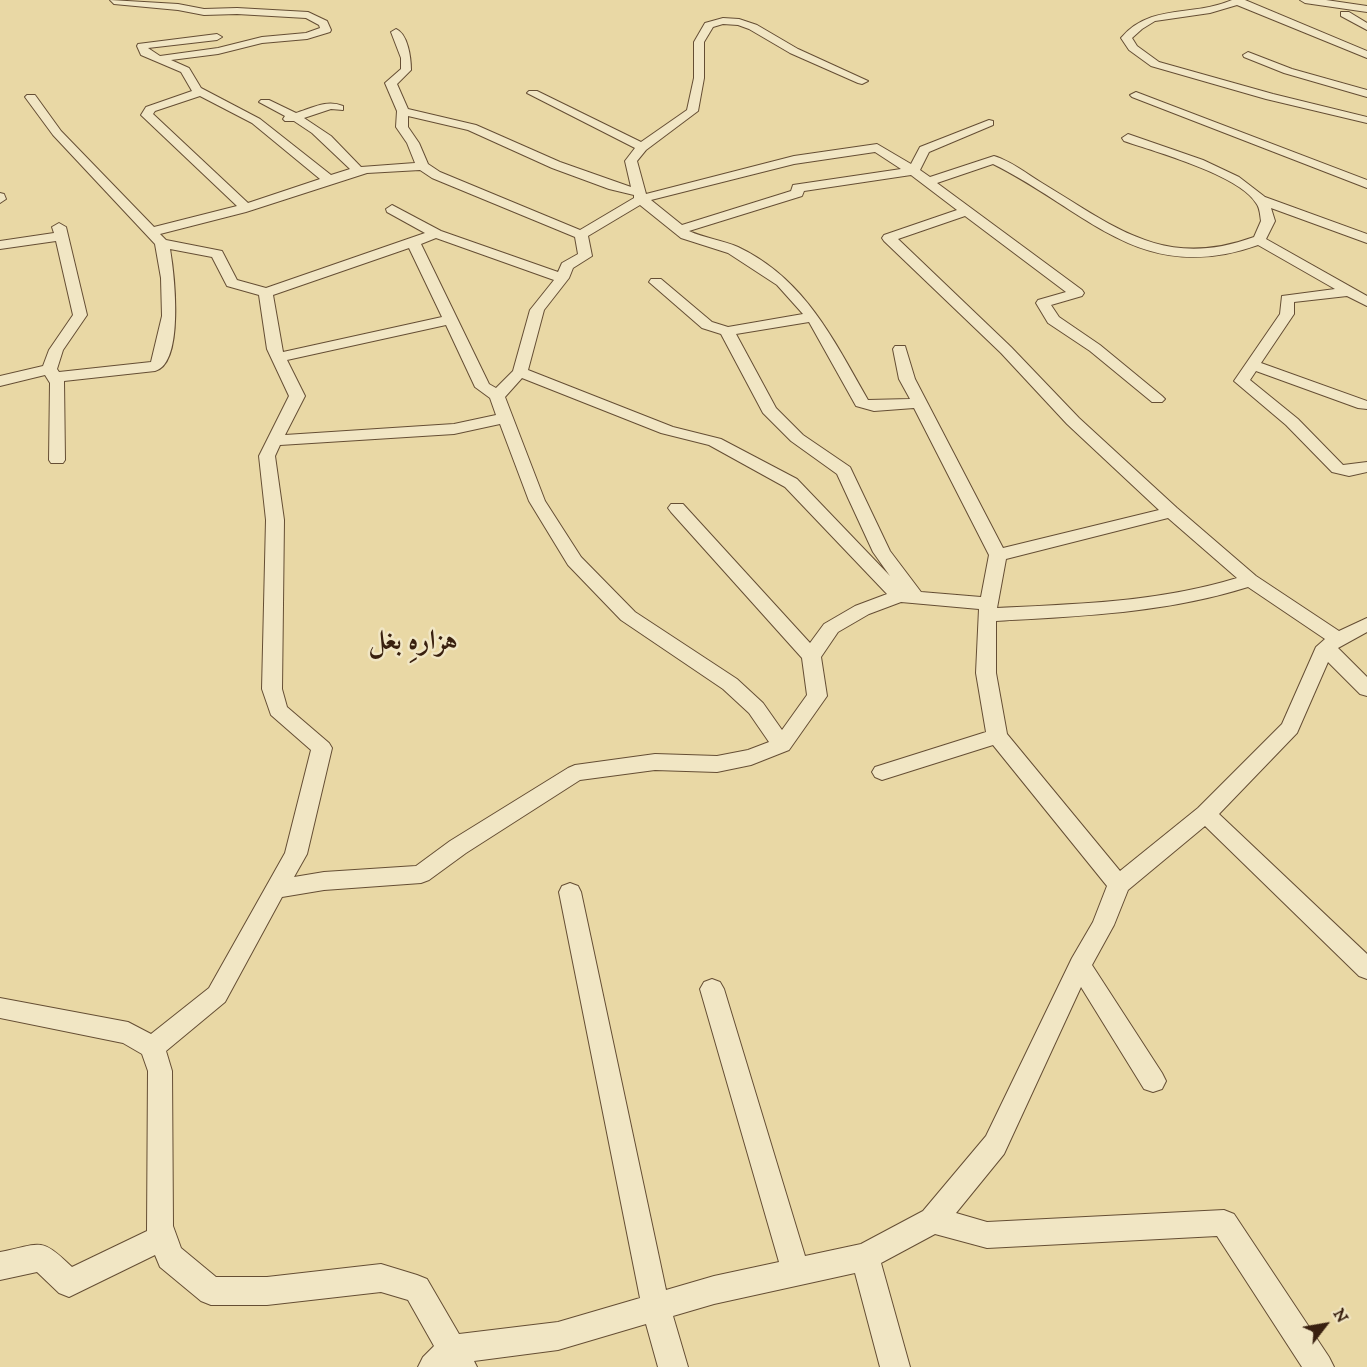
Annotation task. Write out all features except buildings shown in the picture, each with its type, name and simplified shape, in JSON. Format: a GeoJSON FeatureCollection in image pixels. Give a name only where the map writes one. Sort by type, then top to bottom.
{"type":"FeatureCollection","features":[{"type":"Feature","properties":{"kind":"street"},"geometry":{"type":"LineString","coordinates":[[1305,0],[1367,9]]}},
{"type":"Feature","properties":{"kind":"street"},"geometry":{"type":"LineString","coordinates":[[114,1],[178,7],[204,12],[308,15],[324,23],[326,30],[307,36],[262,40],[218,51],[160,59]]}},
{"type":"Feature","properties":{"kind":"street"},"geometry":{"type":"LineString","coordinates":[[1367,55],[1239,1],[1210,10],[1159,14],[1144,20],[1126,38],[1133,48],[1155,64],[1270,97],[1367,120]]}},
{"type":"Feature","properties":{"kind":"street"},"geometry":{"type":"LineString","coordinates":[[250,12],[276,2]]}},
{"type":"Feature","properties":{"kind":"street"},"geometry":{"type":"LineString","coordinates":[[1346,14],[1367,27]]}},
{"type":"Feature","properties":{"kind":"street"},"geometry":{"type":"LineString","coordinates":[[639,196],[631,160],[642,147],[692,111],[699,78],[699,42],[709,26],[723,21],[739,22],[753,27],[794,51],[862,81]]}},
{"type":"Feature","properties":{"kind":"street"},"geometry":{"type":"LineString","coordinates":[[396,32],[406,58],[406,70],[391,83],[403,111],[402,127],[423,166],[436,175],[580,235]]}},
{"type":"Feature","properties":{"kind":"street"},"geometry":{"type":"LineString","coordinates":[[217,37],[142,46],[145,52],[185,70],[200,92],[263,128],[329,180]]}},
{"type":"Feature","properties":{"kind":"street"},"geometry":{"type":"LineString","coordinates":[[1248,55],[1288,71],[1367,94]]}},
{"type":"Feature","properties":{"kind":"street"},"geometry":{"type":"LineString","coordinates":[[200,92],[150,109],[147,115],[220,181],[245,207]]}},
{"type":"Feature","properties":{"kind":"street"},"geometry":{"type":"LineString","coordinates":[[533,93],[642,147]]}},
{"type":"Feature","properties":{"kind":"street"},"geometry":{"type":"LineString","coordinates":[[1136,94],[1367,184]]}},
{"type":"Feature","properties":{"kind":"street"},"geometry":{"type":"LineString","coordinates":[[0,381],[52,373],[129,370],[155,366],[160,361],[168,316],[168,278],[156,238],[57,133],[31,97]]}},
{"type":"Feature","properties":{"kind":"street"},"geometry":{"type":"LineString","coordinates":[[265,102],[296,116],[324,134],[358,171]]}},
{"type":"Feature","properties":{"kind":"street"},"geometry":{"type":"LineString","coordinates":[[263,128],[332,105],[339,108]]}},
{"type":"Feature","properties":{"kind":"street"},"geometry":{"type":"LineString","coordinates":[[403,111],[472,127],[556,165],[639,196],[686,235],[733,250],[782,282],[813,317],[862,403],[874,406],[919,403]]}},
{"type":"Feature","properties":{"kind":"street"},"geometry":{"type":"LineString","coordinates":[[913,171],[924,150],[989,123]]}},
{"type":"Feature","properties":{"kind":"street"},"geometry":{"type":"LineString","coordinates":[[1128,138],[1223,173],[1262,200],[1367,239]]}},
{"type":"Feature","properties":{"kind":"street"},"geometry":{"type":"LineString","coordinates":[[580,235],[639,196],[794,160],[877,148],[913,171],[1077,293],[1043,303],[1053,320],[1095,348],[1157,399]]}},
{"type":"Feature","properties":{"kind":"street"},"geometry":{"type":"LineString","coordinates":[[928,182],[994,160],[1090,218],[1147,245],[1182,254],[1244,246],[1259,240],[1268,221],[1262,200]]}},
{"type":"Feature","properties":{"kind":"street"},"geometry":{"type":"LineString","coordinates":[[156,238],[358,171],[423,166]]}},
{"type":"Feature","properties":{"kind":"street"},"geometry":{"type":"LineString","coordinates":[[679,230],[798,193],[797,188],[913,171]]}},
{"type":"Feature","properties":{"kind":"street"},"geometry":{"type":"LineString","coordinates":[[392,209],[435,234],[562,278]]}},
{"type":"Feature","properties":{"kind":"street"},"geometry":{"type":"LineString","coordinates":[[966,211],[889,237],[918,268],[1006,350],[1073,421],[1171,512],[1250,580],[1331,643],[1367,689]]}},
{"type":"Feature","properties":{"kind":"street"},"geometry":{"type":"LineString","coordinates":[[0,245],[60,232],[74,279],[80,315],[56,350],[52,373],[58,383],[57,460]]}},
{"type":"Feature","properties":{"kind":"street"},"geometry":{"type":"LineString","coordinates":[[156,238],[217,254],[232,283],[266,293],[435,234]]}},
{"type":"Feature","properties":{"kind":"street"},"geometry":{"type":"LineString","coordinates":[[497,396],[520,372],[537,310],[562,278],[567,266],[585,256],[580,235]]}},
{"type":"Feature","properties":{"kind":"street"},"geometry":{"type":"LineString","coordinates":[[1259,240],[1367,302]]}},
{"type":"Feature","properties":{"kind":"street"},"geometry":{"type":"LineString","coordinates":[[413,242],[483,387],[497,396],[537,501],[574,561],[628,616],[730,684],[756,708],[782,745]]}},
{"type":"Feature","properties":{"kind":"street"},"geometry":{"type":"LineString","coordinates":[[656,282],[707,325],[728,331],[813,317]]}},
{"type":"Feature","properties":{"kind":"street"},"geometry":{"type":"LineString","coordinates":[[1349,292],[1287,299],[1287,314],[1255,366],[1242,381],[1292,422],[1338,469],[1349,471],[1367,467]]}},
{"type":"Feature","properties":{"kind":"street"},"geometry":{"type":"LineString","coordinates":[[152,1047],[217,995],[296,854],[322,748],[278,710],[272,689],[274,520],[267,456],[297,396],[274,349],[266,293]]}},
{"type":"Feature","properties":{"kind":"street"},"geometry":{"type":"LineString","coordinates":[[278,357],[452,319]]}},
{"type":"Feature","properties":{"kind":"street"},"geometry":{"type":"LineString","coordinates":[[728,331],[770,410],[797,438],[844,471],[882,552],[907,596]]}},
{"type":"Feature","properties":{"kind":"street"},"geometry":{"type":"LineString","coordinates":[[900,349],[907,379],[998,555],[988,610],[986,673],[997,736],[1119,885]]}},
{"type":"Feature","properties":{"kind":"street"},"geometry":{"type":"LineString","coordinates":[[1255,366],[1366,406]]}},
{"type":"Feature","properties":{"kind":"street"},"geometry":{"type":"LineString","coordinates":[[520,372],[667,430],[715,442],[791,483],[907,596]]}},
{"type":"Feature","properties":{"kind":"street"},"geometry":{"type":"LineString","coordinates":[[275,441],[454,429],[506,418]]}},
{"type":"Feature","properties":{"kind":"street"},"geometry":{"type":"LineString","coordinates":[[275,889],[324,881],[421,874],[458,847],[575,773],[655,762],[717,764],[751,757],[782,745],[817,696],[811,656],[676,508]]}},
{"type":"Feature","properties":{"kind":"street"},"geometry":{"type":"LineString","coordinates":[[998,555],[1171,512]]}},
{"type":"Feature","properties":{"kind":"street"},"geometry":{"type":"LineString","coordinates":[[811,656],[831,628],[862,610],[907,596],[988,610],[1137,605],[1219,591],[1250,580]]}},
{"type":"Feature","properties":{"kind":"street"},"geometry":{"type":"LineString","coordinates":[[0,1008],[128,1033],[152,1047],[160,1071],[159,1226],[170,1257],[212,1291],[267,1291],[381,1278],[417,1289],[449,1361],[558,1336],[714,1290],[865,1257],[933,1220],[994,1144],[1080,965],[1103,925],[1119,885],[1206,814],[1290,728],[1331,643],[1367,624]]}},
{"type":"Feature","properties":{"kind":"street"},"geometry":{"type":"LineString","coordinates":[[882,772],[997,736]]}},
{"type":"Feature","properties":{"kind":"street"},"geometry":{"type":"LineString","coordinates":[[1206,814],[1367,969]]}},
{"type":"Feature","properties":{"kind":"street"},"geometry":{"type":"LineString","coordinates":[[570,892],[656,1308],[673,1367]]}},
{"type":"Feature","properties":{"kind":"street"},"geometry":{"type":"LineString","coordinates":[[1080,965],[1153,1081]]}},
{"type":"Feature","properties":{"kind":"street"},"geometry":{"type":"LineString","coordinates":[[712,989],[796,1272]]}},
{"type":"Feature","properties":{"kind":"street"},"geometry":{"type":"LineString","coordinates":[[933,1220],[987,1235],[1224,1223],[1319,1367]]}},
{"type":"Feature","properties":{"kind":"street"},"geometry":{"type":"LineString","coordinates":[[0,1266],[42,1257],[69,1283],[164,1236]]}},
{"type":"Feature","properties":{"kind":"street"},"geometry":{"type":"LineString","coordinates":[[865,1257],[895,1367]]}},
{"type":"Feature","properties":{"kind":"district","name":"هزارهِ بغل"},"geometry":{"type":"Point","coordinates":[413,643]}}]}
